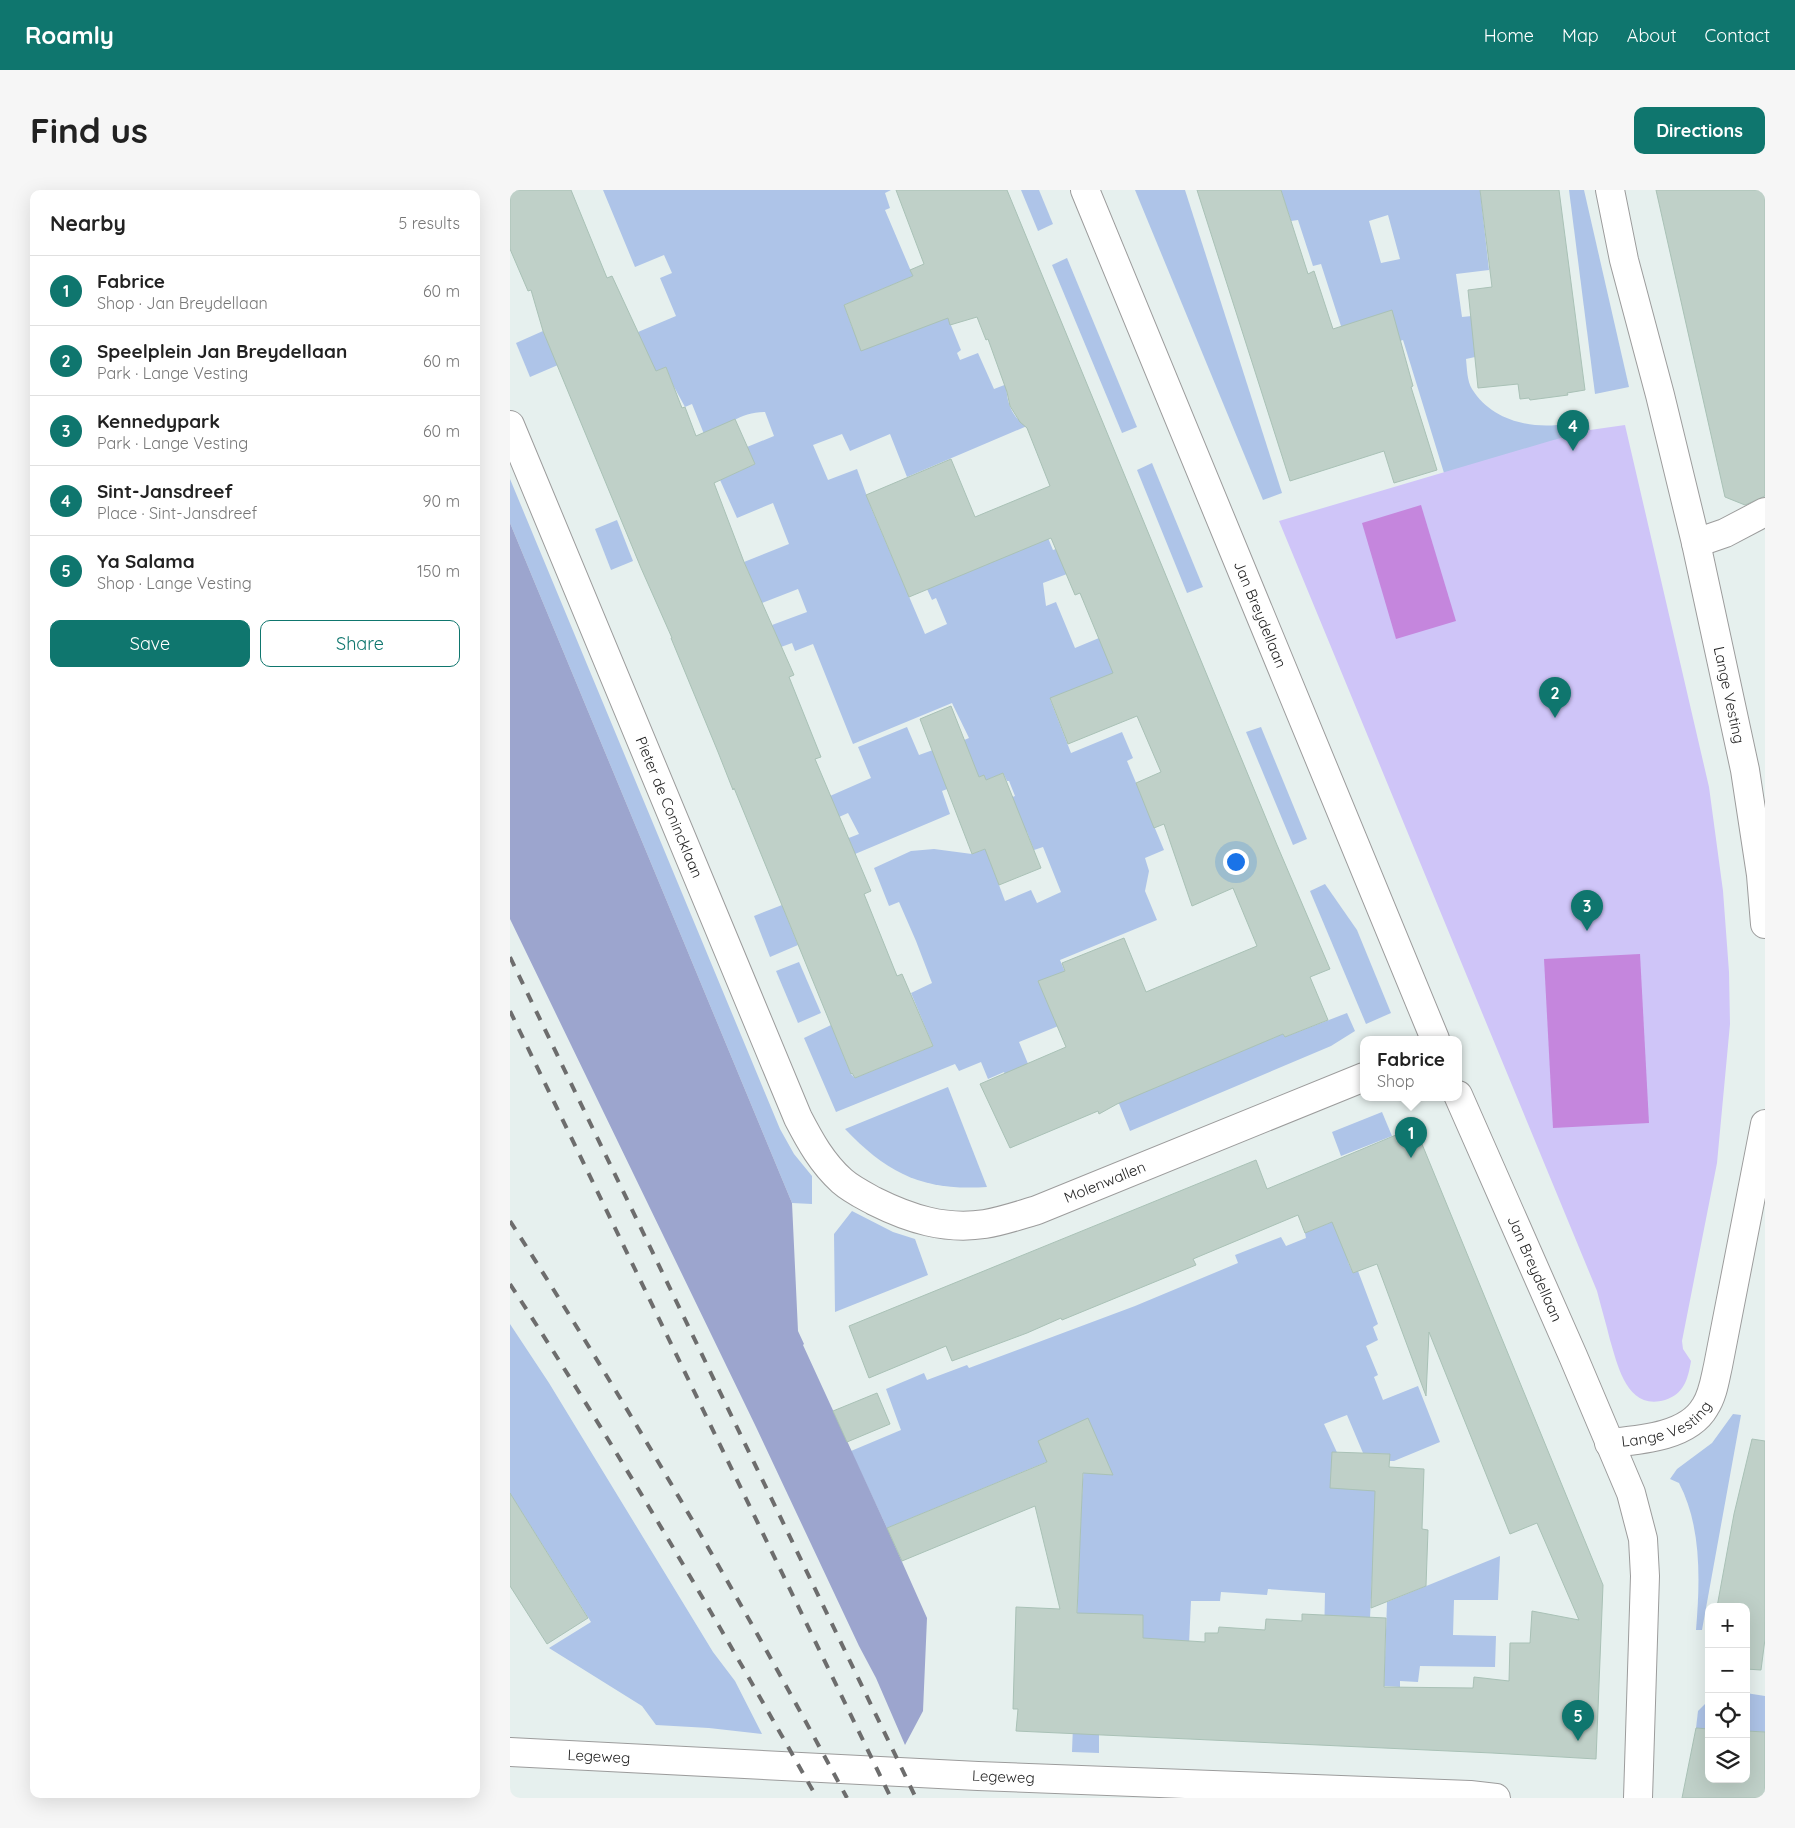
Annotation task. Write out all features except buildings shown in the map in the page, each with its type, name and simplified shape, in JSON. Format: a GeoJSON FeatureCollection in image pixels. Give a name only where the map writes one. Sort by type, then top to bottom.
{"type":"FeatureCollection","features":[{"type":"Feature","properties":{"kind":"street","name":"Jan Breydellaan"},"geometry":{"type":"LineString","coordinates":[[1085,190],[1434,1036]]}},
{"type":"Feature","properties":{"kind":"street","name":"Lange Vesting"},"geometry":{"type":"LineString","coordinates":[[1610,190],[1624,260],[1660,395],[1696,543],[1745,770],[1761,875],[1765,924]]}},
{"type":"Feature","properties":{"kind":"street","name":"Pieter de Conincklaan"},"geometry":{"type":"LineString","coordinates":[[510,425],[798,1118],[825,1162],[842,1182]]}},
{"type":"Feature","properties":{"kind":"street"},"geometry":{"type":"LineString","coordinates":[[1696,543],[1725,534],[1765,512]]}},
{"type":"Feature","properties":{"kind":"street","name":"Molenwallen"},"geometry":{"type":"LineString","coordinates":[[842,1182],[909,1217],[950,1225],[985,1224],[1037,1210],[1360,1079]]}},
{"type":"Feature","properties":{"kind":"street","name":"Jan Breydellaan"},"geometry":{"type":"LineString","coordinates":[[1461,1101],[1569,1347],[1609,1443]]}},
{"type":"Feature","properties":{"kind":"street","name":"Lange Vesting"},"geometry":{"type":"LineString","coordinates":[[1638,1798],[1644,1576],[1643,1539],[1632,1498],[1609,1443],[1649,1438],[1667,1433],[1682,1427],[1699,1416],[1706,1407],[1718,1366],[1765,1124]]}},
{"type":"Feature","properties":{"kind":"street","name":"Legeweg"},"geometry":{"type":"LineString","coordinates":[[510,1752],[978,1776],[1107,1789],[1470,1795],[1496,1798]]}},
{"type":"Feature","properties":{"kind":"shaded area"},"geometry":{"type":"Polygon","coordinates":[[[603,190],[891,190],[885,193],[890,208],[885,210],[913,276],[844,305],[852,327],[948,318],[961,350],[957,353],[960,360],[978,353],[994,389],[1007,384],[1008,402],[1017,419],[1027,426],[907,477],[890,434],[850,451],[842,434],[813,445],[828,480],[857,469],[872,510],[925,634],[947,624],[936,598],[932,600],[927,589],[1041,521],[1053,550],[1056,549],[1067,574],[1043,583],[1046,606],[1056,602],[1075,648],[1099,638],[1117,672],[1050,699],[1071,753],[1122,732],[1133,758],[1127,761],[1164,850],[1145,858],[1149,871],[1145,891],[1157,920],[1060,960],[1083,1016],[1019,1042],[1031,1071],[1007,1080],[1004,1072],[988,1079],[981,1062],[959,1071],[955,1064],[836,1112],[804,1038],[831,1025],[851,1074],[855,1078],[933,1046],[911,993],[932,983],[899,902],[889,906],[874,868],[911,851],[934,849],[972,854],[1009,840],[993,869],[1005,901],[1031,890],[1037,903],[1061,892],[1043,847],[1034,850],[1027,832],[1020,835],[994,804],[1015,796],[1009,781],[1007,781],[1003,773],[986,780],[984,775],[942,791],[950,814],[829,865],[823,848],[859,834],[848,813],[839,817],[830,796],[871,778],[858,747],[907,727],[919,755],[933,750],[935,752],[969,738],[952,703],[853,744],[813,644],[795,651],[792,643],[781,647],[772,625],[807,612],[798,589],[762,603],[744,562],[789,544],[773,503],[737,518],[720,480],[755,464],[747,447],[774,436],[765,412],[748,414],[741,417],[706,439],[692,404],[685,407],[666,367],[654,372],[638,332],[676,316],[660,278],[672,273],[664,255],[635,267],[603,190]]]}},
{"type":"Feature","properties":{"kind":"shaded area"},"geometry":{"type":"Polygon","coordinates":[[[1021,190],[1039,190],[1053,224],[1038,231],[1021,190]]]}},
{"type":"Feature","properties":{"kind":"shaded area"},"geometry":{"type":"Polygon","coordinates":[[[1135,190],[1185,190],[1282,493],[1263,500],[1135,190]]]}},
{"type":"Feature","properties":{"kind":"shaded area"},"geometry":{"type":"Polygon","coordinates":[[[1281,190],[1480,190],[1489,270],[1456,274],[1462,317],[1472,316],[1475,357],[1466,359],[1470,386],[1488,407],[1509,419],[1521,423],[1545,426],[1561,425],[1588,419],[1590,430],[1444,473],[1403,340],[1351,357],[1321,264],[1313,266],[1298,220],[1291,221],[1281,190]],[[1388,215],[1369,221],[1381,263],[1400,259],[1388,215]]]}},
{"type":"Feature","properties":{"kind":"shaded area"},"geometry":{"type":"Polygon","coordinates":[[[1569,190],[1584,190],[1629,387],[1595,394],[1569,190]]]}},
{"type":"Feature","properties":{"kind":"shaded area"},"geometry":{"type":"Polygon","coordinates":[[[1067,258],[1137,427],[1122,433],[1052,265],[1067,258]]]}},
{"type":"Feature","properties":{"kind":"shaded area"},"geometry":{"type":"Polygon","coordinates":[[[543,331],[558,365],[530,377],[516,343],[543,331]]]}},
{"type":"Feature","properties":{"kind":"shaded area"},"geometry":{"type":"Polygon","coordinates":[[[1625,425],[1709,787],[1723,891],[1729,972],[1730,1024],[1717,1163],[1682,1341],[1683,1349],[1691,1361],[1681,1390],[1665,1400],[1652,1402],[1642,1399],[1633,1393],[1621,1373],[1597,1291],[1279,521],[1550,441],[1590,430],[1625,425]]]}},
{"type":"Feature","properties":{"kind":"shaded area"},"geometry":{"type":"Polygon","coordinates":[[[1152,463],[1203,587],[1187,593],[1137,470],[1152,463]]]}},
{"type":"Feature","properties":{"kind":"shaded area"},"geometry":{"type":"Polygon","coordinates":[[[510,479],[780,1129],[794,1154],[812,1176],[812,1204],[792,1203],[510,523],[510,479]]]}},
{"type":"Feature","properties":{"kind":"shaded area"},"geometry":{"type":"Polygon","coordinates":[[[1421,505],[1456,621],[1396,639],[1362,523],[1421,505]]]}},
{"type":"Feature","properties":{"kind":"shaded area"},"geometry":{"type":"Polygon","coordinates":[[[617,520],[633,561],[611,570],[595,529],[617,520]]]}},
{"type":"Feature","properties":{"kind":"shaded area"},"geometry":{"type":"Polygon","coordinates":[[[510,523],[792,1203],[798,1331],[927,1618],[923,1711],[905,1745],[876,1678],[859,1646],[756,1427],[510,919],[510,523]]]}},
{"type":"Feature","properties":{"kind":"shaded area"},"geometry":{"type":"Polygon","coordinates":[[[1261,727],[1307,839],[1293,845],[1246,732],[1261,727]]]}},
{"type":"Feature","properties":{"kind":"shaded area"},"geometry":{"type":"Polygon","coordinates":[[[1325,884],[1357,930],[1391,1013],[1366,1024],[1310,891],[1325,884]]]}},
{"type":"Feature","properties":{"kind":"shaded area"},"geometry":{"type":"Polygon","coordinates":[[[782,905],[798,945],[770,957],[754,916],[782,905]]]}},
{"type":"Feature","properties":{"kind":"shaded area"},"geometry":{"type":"Polygon","coordinates":[[[1640,954],[1649,1123],[1553,1128],[1544,959],[1640,954]]]}},
{"type":"Feature","properties":{"kind":"shaded area"},"geometry":{"type":"Polygon","coordinates":[[[799,962],[821,1013],[798,1023],[776,971],[799,962]]]}},
{"type":"Feature","properties":{"kind":"shaded area"},"geometry":{"type":"Polygon","coordinates":[[[1347,1013],[1355,1031],[1331,1046],[1130,1131],[1099,1054],[1147,1091],[1283,1034],[1285,1037],[1347,1013]]]}},
{"type":"Feature","properties":{"kind":"shaded area"},"geometry":{"type":"Polygon","coordinates":[[[948,1087],[987,1187],[965,1188],[944,1186],[926,1183],[909,1177],[877,1158],[845,1129],[948,1087]]]}},
{"type":"Feature","properties":{"kind":"shaded area"},"geometry":{"type":"Polygon","coordinates":[[[1382,1112],[1392,1136],[1341,1156],[1332,1132],[1382,1112]]]}},
{"type":"Feature","properties":{"kind":"shaded area"},"geometry":{"type":"Polygon","coordinates":[[[852,1211],[893,1232],[915,1239],[928,1275],[835,1312],[834,1234],[852,1211]]]}},
{"type":"Feature","properties":{"kind":"shaded area"},"geometry":{"type":"Polygon","coordinates":[[[1344,1217],[1348,1262],[1353,1273],[1358,1271],[1378,1324],[1373,1327],[1378,1340],[1366,1346],[1378,1375],[1374,1377],[1383,1400],[1418,1386],[1440,1442],[1390,1461],[1389,1454],[1363,1453],[1347,1415],[1324,1424],[1340,1459],[1392,1490],[1372,1578],[1370,1618],[1324,1639],[1325,1593],[1268,1589],[1267,1595],[1221,1592],[1220,1601],[1191,1601],[1189,1644],[1143,1641],[1143,1615],[1123,1615],[1099,1735],[1099,1753],[1072,1752],[1085,1446],[887,1528],[851,1451],[901,1430],[886,1389],[924,1373],[927,1380],[967,1365],[969,1368],[1135,1306],[1238,1263],[1235,1255],[1281,1237],[1286,1246],[1306,1238],[1305,1233],[1344,1217]]]}},
{"type":"Feature","properties":{"kind":"shaded area"},"geometry":{"type":"Polygon","coordinates":[[[510,1324],[549,1383],[713,1652],[735,1681],[762,1734],[656,1725],[642,1706],[549,1648],[591,1622],[510,1493],[510,1324]]]}},
{"type":"Feature","properties":{"kind":"shaded area"},"geometry":{"type":"Polygon","coordinates":[[[1733,1414],[1741,1415],[1707,1603],[1705,1603],[1702,1630],[1696,1630],[1698,1555],[1696,1536],[1692,1518],[1679,1483],[1670,1479],[1677,1469],[1712,1443],[1733,1414]]]}},
{"type":"Feature","properties":{"kind":"shaded area"},"geometry":{"type":"Polygon","coordinates":[[[1500,1556],[1498,1600],[1454,1600],[1453,1635],[1496,1636],[1495,1667],[1420,1666],[1418,1682],[1400,1681],[1400,1687],[1384,1686],[1387,1602],[1500,1556]]]}},
{"type":"Feature","properties":{"kind":"shaded area"},"geometry":{"type":"Polygon","coordinates":[[[1750,1694],[1765,1696],[1765,1732],[1750,1731],[1750,1694]]]}},
{"type":"Feature","properties":{"kind":"shaded area"},"geometry":{"type":"Polygon","coordinates":[[[1705,1704],[1705,1729],[1696,1728],[1698,1711],[1705,1704]]]}},
{"type":"Feature","properties":{"kind":"railway"},"geometry":{"type":"LineString","coordinates":[[510,957],[916,1798]]}},
{"type":"Feature","properties":{"kind":"railway"},"geometry":{"type":"LineString","coordinates":[[510,1011],[891,1798]]}},
{"type":"Feature","properties":{"kind":"railway"},"geometry":{"type":"LineString","coordinates":[[510,1221],[642,1434],[767,1651],[847,1798]]}},
{"type":"Feature","properties":{"kind":"railway"},"geometry":{"type":"LineString","coordinates":[[510,1284],[668,1538],[817,1798]]}},
{"type":"Feature","properties":{"kind":"place","name":"Sint-Jansdreef"},"geometry":{"type":"Point","coordinates":[1573,451]}},
{"type":"Feature","properties":{"kind":"place","name":"Speelplein Jan Breydellaan"},"geometry":{"type":"Point","coordinates":[1555,718]}},
{"type":"Feature","properties":{"kind":"place","name":"Kennedypark"},"geometry":{"type":"Point","coordinates":[1587,931]}},
{"type":"Feature","properties":{"kind":"place","name":"Fabrice"},"geometry":{"type":"Point","coordinates":[1411,1158]}},
{"type":"Feature","properties":{"kind":"place","name":"Ya Salama"},"geometry":{"type":"Point","coordinates":[1578,1741]}}]}
